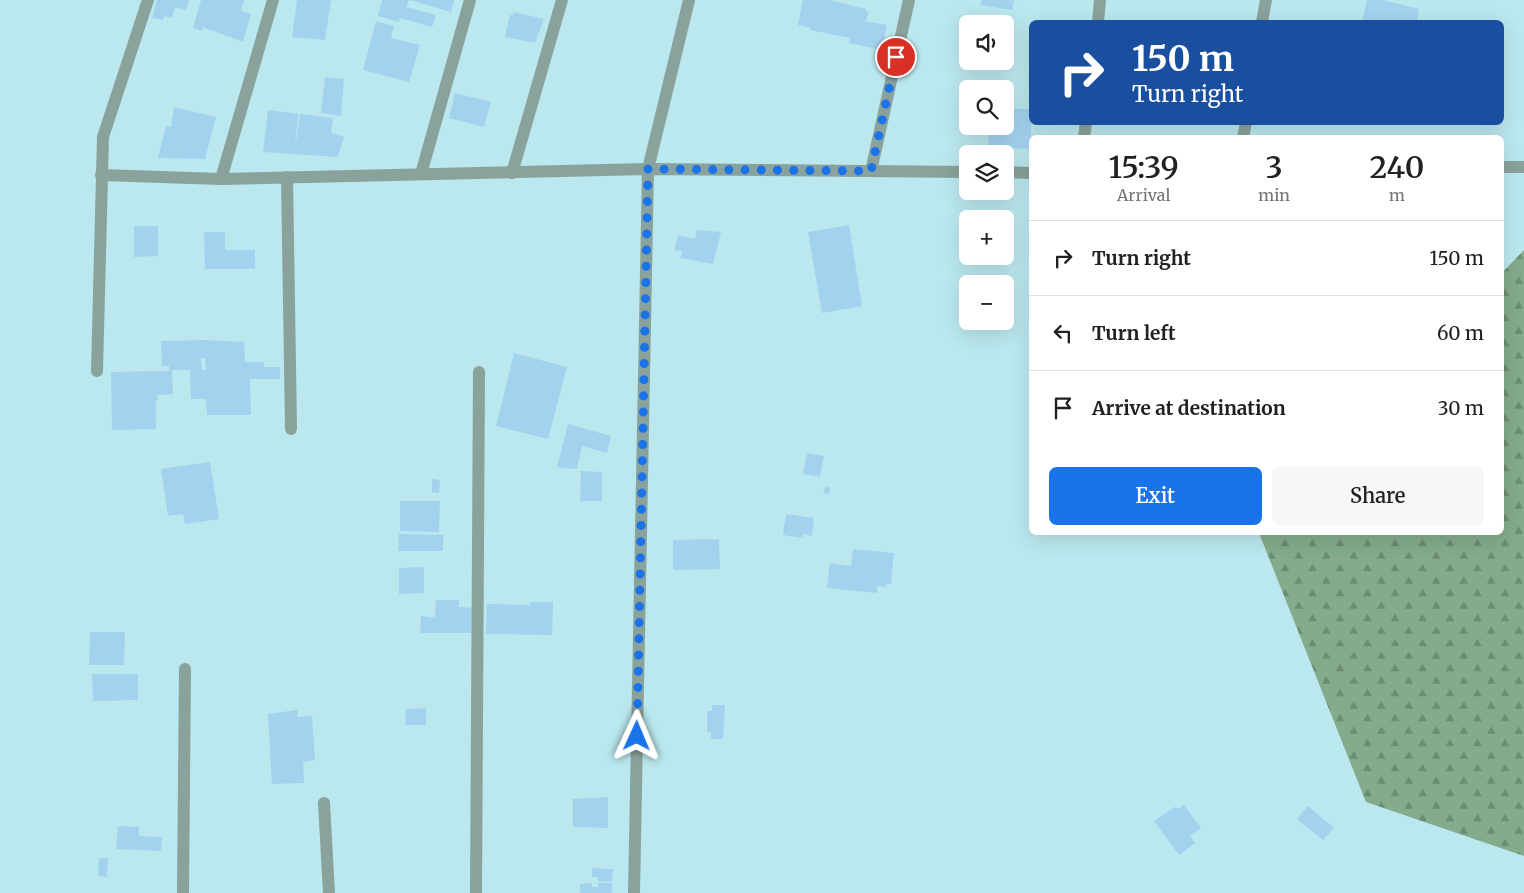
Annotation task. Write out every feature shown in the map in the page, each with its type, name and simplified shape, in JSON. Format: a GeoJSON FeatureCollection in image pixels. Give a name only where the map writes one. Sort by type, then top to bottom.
{"type":"FeatureCollection","features":[{"type":"Feature","properties":{"kind":"street"},"geometry":{"type":"LineString","coordinates":[[97,371],[103,138],[148,0]]}},
{"type":"Feature","properties":{"kind":"street"},"geometry":{"type":"LineString","coordinates":[[221,179],[274,0]]}},
{"type":"Feature","properties":{"kind":"street"},"geometry":{"type":"LineString","coordinates":[[422,174],[470,0]]}},
{"type":"Feature","properties":{"kind":"street"},"geometry":{"type":"LineString","coordinates":[[512,173],[562,0]]}},
{"type":"Feature","properties":{"kind":"street"},"geometry":{"type":"LineString","coordinates":[[634,893],[648,169],[690,0]]}},
{"type":"Feature","properties":{"kind":"street"},"geometry":{"type":"LineString","coordinates":[[871,171],[909,0]]}},
{"type":"Feature","properties":{"kind":"street"},"geometry":{"type":"LineString","coordinates":[[1098,20],[1100,0]]}},
{"type":"Feature","properties":{"kind":"street"},"geometry":{"type":"LineString","coordinates":[[1262,20],[1266,0]]}},
{"type":"Feature","properties":{"kind":"street"},"geometry":{"type":"LineString","coordinates":[[1504,167],[1524,167]]}},
{"type":"Feature","properties":{"kind":"street"},"geometry":{"type":"LineString","coordinates":[[101,175],[221,179],[648,169],[959,172]]}},
{"type":"Feature","properties":{"kind":"street"},"geometry":{"type":"LineString","coordinates":[[1014,172],[1029,173]]}},
{"type":"Feature","properties":{"kind":"street"},"geometry":{"type":"LineString","coordinates":[[287,177],[291,429]]}},
{"type":"Feature","properties":{"kind":"street"},"geometry":{"type":"LineString","coordinates":[[476,893],[479,372]]}},
{"type":"Feature","properties":{"kind":"street"},"geometry":{"type":"LineString","coordinates":[[183,893],[185,669]]}},
{"type":"Feature","properties":{"kind":"street"},"geometry":{"type":"LineString","coordinates":[[324,803],[329,893]]}},
{"type":"Feature","properties":{"kind":"green space"},"geometry":{"type":"Polygon","coordinates":[[[1524,250],[1524,856],[1366,802],[1260,535],[1504,535],[1504,271],[1524,250]]]}},
{"type":"Feature","properties":{"kind":"building"},"geometry":{"type":"Polygon","coordinates":[[[157,0],[189,0],[186,10],[175,7],[172,18],[164,16],[163,20],[152,18],[157,0]]]}},
{"type":"Feature","properties":{"kind":"building"},"geometry":{"type":"Polygon","coordinates":[[[201,0],[244,0],[241,11],[251,14],[243,42],[203,27],[202,31],[193,28],[201,0]]]}},
{"type":"Feature","properties":{"kind":"building"},"geometry":{"type":"Polygon","coordinates":[[[297,0],[331,0],[325,40],[292,37],[297,0]]]}},
{"type":"Feature","properties":{"kind":"building"},"geometry":{"type":"Polygon","coordinates":[[[382,0],[409,0],[406,7],[436,15],[432,27],[400,18],[399,22],[378,16],[382,0]]]}},
{"type":"Feature","properties":{"kind":"building"},"geometry":{"type":"Polygon","coordinates":[[[410,0],[454,0],[451,12],[410,0]]]}},
{"type":"Feature","properties":{"kind":"building"},"geometry":{"type":"Polygon","coordinates":[[[803,0],[830,0],[866,9],[865,11],[869,12],[864,21],[887,25],[882,50],[849,43],[850,38],[810,30],[811,28],[798,25],[803,0]]]}},
{"type":"Feature","properties":{"kind":"building"},"geometry":{"type":"Polygon","coordinates":[[[982,0],[1014,0],[1012,10],[980,5],[982,0]]]}},
{"type":"Feature","properties":{"kind":"building"},"geometry":{"type":"Polygon","coordinates":[[[1367,0],[1383,0],[1419,9],[1417,20],[1362,20],[1367,0]]]}},
{"type":"Feature","properties":{"kind":"building"},"geometry":{"type":"Polygon","coordinates":[[[514,12],[544,19],[535,43],[505,37],[510,15],[513,15],[514,12]]]}},
{"type":"Feature","properties":{"kind":"building"},"geometry":{"type":"Polygon","coordinates":[[[376,21],[394,26],[391,38],[420,45],[409,82],[363,70],[376,21]]]}},
{"type":"Feature","properties":{"kind":"building"},"geometry":{"type":"Polygon","coordinates":[[[325,77],[344,79],[341,116],[321,113],[325,77]]]}},
{"type":"Feature","properties":{"kind":"building"},"geometry":{"type":"Polygon","coordinates":[[[455,93],[491,102],[484,127],[449,118],[455,93]]]}},
{"type":"Feature","properties":{"kind":"building"},"geometry":{"type":"Polygon","coordinates":[[[174,107],[216,117],[205,159],[158,158],[166,126],[171,127],[174,107]]]}},
{"type":"Feature","properties":{"kind":"building"},"geometry":{"type":"Polygon","coordinates":[[[1014,109],[1029,109],[1031,135],[1029,135],[1029,149],[1014,148],[1014,145],[988,145],[989,135],[1014,135],[1014,109]]]}},
{"type":"Feature","properties":{"kind":"building"},"geometry":{"type":"Polygon","coordinates":[[[268,110],[298,114],[295,149],[300,114],[333,118],[331,133],[344,137],[338,157],[263,152],[268,110]]]}},
{"type":"Feature","properties":{"kind":"building"},"geometry":{"type":"Polygon","coordinates":[[[849,225],[862,306],[822,313],[808,232],[849,225]]]}},
{"type":"Feature","properties":{"kind":"building"},"geometry":{"type":"Polygon","coordinates":[[[134,226],[158,226],[158,256],[134,257],[134,226]]]}},
{"type":"Feature","properties":{"kind":"building"},"geometry":{"type":"Polygon","coordinates":[[[697,230],[721,232],[713,264],[680,258],[682,251],[674,250],[678,235],[695,239],[697,230]]]}},
{"type":"Feature","properties":{"kind":"building"},"geometry":{"type":"Polygon","coordinates":[[[204,232],[225,232],[225,250],[255,250],[255,269],[205,269],[204,232]]]}},
{"type":"Feature","properties":{"kind":"building"},"geometry":{"type":"Polygon","coordinates":[[[206,340],[244,342],[245,362],[264,362],[264,367],[280,367],[280,379],[250,379],[251,415],[207,415],[206,399],[191,399],[190,370],[172,370],[173,394],[157,395],[156,429],[112,430],[111,372],[169,371],[169,366],[162,366],[161,341],[206,340]],[[201,358],[202,370],[206,370],[205,358],[201,358]]]}},
{"type":"Feature","properties":{"kind":"building"},"geometry":{"type":"Polygon","coordinates":[[[514,353],[567,367],[548,439],[496,426],[514,353]]]}},
{"type":"Feature","properties":{"kind":"building"},"geometry":{"type":"Polygon","coordinates":[[[568,424],[611,436],[607,453],[582,446],[577,469],[557,467],[568,424]]]}},
{"type":"Feature","properties":{"kind":"building"},"geometry":{"type":"Polygon","coordinates":[[[807,453],[824,456],[820,477],[803,474],[807,453]]]}},
{"type":"Feature","properties":{"kind":"building"},"geometry":{"type":"Polygon","coordinates":[[[210,462],[219,519],[185,524],[183,514],[168,516],[161,469],[210,462]]]}},
{"type":"Feature","properties":{"kind":"building"},"geometry":{"type":"Polygon","coordinates":[[[581,471],[602,472],[602,501],[580,501],[581,471]]]}},
{"type":"Feature","properties":{"kind":"building"},"geometry":{"type":"Polygon","coordinates":[[[432,479],[440,480],[439,493],[432,493],[432,479]]]}},
{"type":"Feature","properties":{"kind":"building"},"geometry":{"type":"Polygon","coordinates":[[[826,486],[831,489],[828,495],[823,492],[826,486]]]}},
{"type":"Feature","properties":{"kind":"building"},"geometry":{"type":"Polygon","coordinates":[[[400,501],[440,501],[439,532],[400,531],[400,501]]]}},
{"type":"Feature","properties":{"kind":"building"},"geometry":{"type":"Polygon","coordinates":[[[786,514],[814,518],[812,536],[803,534],[803,538],[783,535],[786,514]]]}},
{"type":"Feature","properties":{"kind":"building"},"geometry":{"type":"Polygon","coordinates":[[[399,534],[443,535],[443,551],[398,551],[399,534]]]}},
{"type":"Feature","properties":{"kind":"building"},"geometry":{"type":"Polygon","coordinates":[[[719,539],[720,569],[673,570],[673,540],[719,539]]]}},
{"type":"Feature","properties":{"kind":"building"},"geometry":{"type":"Polygon","coordinates":[[[853,549],[894,553],[891,584],[886,584],[886,587],[878,586],[877,593],[827,588],[830,563],[851,566],[853,549]]]}},
{"type":"Feature","properties":{"kind":"building"},"geometry":{"type":"Polygon","coordinates":[[[424,567],[424,593],[399,594],[399,568],[424,567]]]}},
{"type":"Feature","properties":{"kind":"building"},"geometry":{"type":"Polygon","coordinates":[[[436,600],[459,600],[459,607],[473,608],[471,633],[420,633],[421,616],[435,618],[436,600]]]}},
{"type":"Feature","properties":{"kind":"building"},"geometry":{"type":"Polygon","coordinates":[[[530,602],[553,602],[552,635],[486,634],[487,604],[530,605],[530,602]]]}},
{"type":"Feature","properties":{"kind":"building"},"geometry":{"type":"Polygon","coordinates":[[[90,632],[125,632],[124,665],[89,665],[90,632]]]}},
{"type":"Feature","properties":{"kind":"building"},"geometry":{"type":"Polygon","coordinates":[[[92,674],[138,674],[138,700],[93,701],[92,674]]]}},
{"type":"Feature","properties":{"kind":"building"},"geometry":{"type":"Polygon","coordinates":[[[712,705],[725,705],[723,739],[711,739],[711,732],[707,732],[707,711],[712,711],[712,705]]]}},
{"type":"Feature","properties":{"kind":"building"},"geometry":{"type":"Polygon","coordinates":[[[426,708],[426,725],[405,725],[406,709],[426,708]]]}},
{"type":"Feature","properties":{"kind":"building"},"geometry":{"type":"Polygon","coordinates":[[[297,710],[298,717],[312,716],[315,760],[303,762],[304,783],[272,784],[268,714],[297,710]]]}},
{"type":"Feature","properties":{"kind":"building"},"geometry":{"type":"Polygon","coordinates":[[[608,797],[608,828],[573,827],[573,799],[608,797]]]}},
{"type":"Feature","properties":{"kind":"building"},"geometry":{"type":"Polygon","coordinates":[[[1184,805],[1201,828],[1190,836],[1195,843],[1179,855],[1154,821],[1175,807],[1178,809],[1184,805]]]}},
{"type":"Feature","properties":{"kind":"building"},"geometry":{"type":"Polygon","coordinates":[[[1308,806],[1334,828],[1323,840],[1297,819],[1308,806]]]}},
{"type":"Feature","properties":{"kind":"building"},"geometry":{"type":"Polygon","coordinates":[[[118,826],[139,827],[139,836],[162,837],[161,851],[116,849],[118,826]]]}},
{"type":"Feature","properties":{"kind":"building"},"geometry":{"type":"Polygon","coordinates":[[[99,858],[108,858],[107,877],[98,876],[99,858]]]}},
{"type":"Feature","properties":{"kind":"building"},"geometry":{"type":"Polygon","coordinates":[[[592,868],[613,869],[612,882],[598,881],[598,877],[592,877],[592,868]]]}},
{"type":"Feature","properties":{"kind":"building"},"geometry":{"type":"Polygon","coordinates":[[[592,883],[592,887],[598,887],[598,883],[612,883],[612,893],[580,893],[580,884],[592,883]]]}},
{"type":"Feature","properties":{"kind":"route"},"geometry":{"type":"LineString","coordinates":[[637,736],[648,169],[871,171],[896,57]]}}]}
